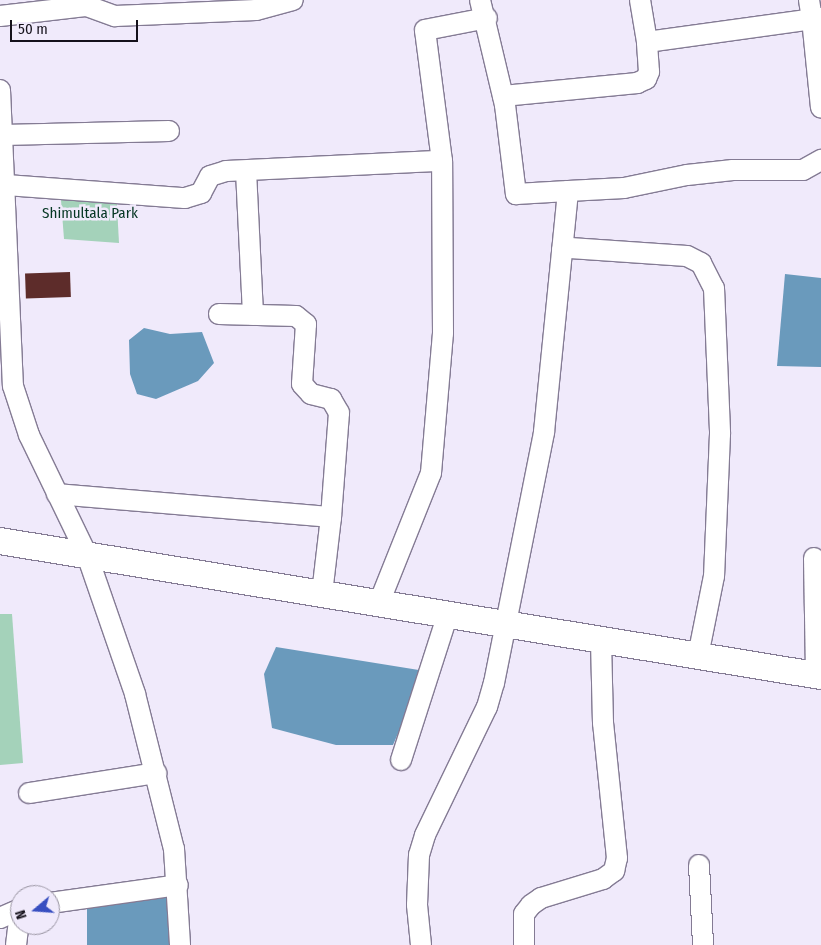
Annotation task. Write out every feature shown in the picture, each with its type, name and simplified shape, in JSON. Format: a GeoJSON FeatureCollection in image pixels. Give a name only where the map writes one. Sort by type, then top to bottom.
{"type":"FeatureCollection","features":[{"type":"Feature","properties":{"kind":"main road"},"geometry":{"type":"LineString","coordinates":[[0,541],[818,676]]}},
{"type":"Feature","properties":{"kind":"street"},"geometry":{"type":"LineString","coordinates":[[0,16],[87,3],[116,16],[256,10],[293,0]]}},
{"type":"Feature","properties":{"kind":"street"},"geometry":{"type":"LineString","coordinates":[[503,96],[642,81],[649,72],[640,0]]}},
{"type":"Feature","properties":{"kind":"street"},"geometry":{"type":"LineString","coordinates":[[379,603],[431,473],[443,333],[442,161],[425,30],[486,5],[503,96],[516,194],[624,188],[678,176],[733,170],[803,170],[821,160]]}},
{"type":"Feature","properties":{"kind":"street"},"geometry":{"type":"LineString","coordinates":[[646,42],[814,13],[821,106]]}},
{"type":"Feature","properties":{"kind":"street"},"geometry":{"type":"LineString","coordinates":[[0,90],[6,185],[5,348],[16,400],[56,494],[87,555],[135,694],[156,773],[178,885],[180,945]]}},
{"type":"Feature","properties":{"kind":"street"},"geometry":{"type":"LineString","coordinates":[[3,135],[168,131]]}},
{"type":"Feature","properties":{"kind":"street"},"geometry":{"type":"LineString","coordinates":[[6,185],[185,198],[201,193],[210,176],[226,171],[442,161]]}},
{"type":"Feature","properties":{"kind":"street"},"geometry":{"type":"LineString","coordinates":[[246,170],[253,315]]}},
{"type":"Feature","properties":{"kind":"street"},"geometry":{"type":"LineString","coordinates":[[422,945],[417,905],[419,855],[425,835],[487,707],[544,432],[568,191]]}},
{"type":"Feature","properties":{"kind":"street"},"geometry":{"type":"LineString","coordinates":[[562,250],[687,256],[702,263],[714,288],[720,434],[715,557],[698,656]]}},
{"type":"Feature","properties":{"kind":"street"},"geometry":{"type":"LineString","coordinates":[[219,314],[296,316],[306,324],[302,384],[311,394],[331,399],[339,413],[331,517],[322,594]]}},
{"type":"Feature","properties":{"kind":"street"},"geometry":{"type":"LineString","coordinates":[[56,494],[331,517]]}},
{"type":"Feature","properties":{"kind":"street"},"geometry":{"type":"LineString","coordinates":[[814,558],[818,676]]}},
{"type":"Feature","properties":{"kind":"street"},"geometry":{"type":"LineString","coordinates":[[401,760],[448,614]]}},
{"type":"Feature","properties":{"kind":"street"},"geometry":{"type":"LineString","coordinates":[[524,945],[524,914],[531,905],[541,898],[603,879],[614,871],[617,858],[603,723],[601,639]]}},
{"type":"Feature","properties":{"kind":"street"},"geometry":{"type":"LineString","coordinates":[[29,793],[156,773]]}},
{"type":"Feature","properties":{"kind":"street"},"geometry":{"type":"LineString","coordinates":[[699,865],[703,945]]}},
{"type":"Feature","properties":{"kind":"street"},"geometry":{"type":"LineString","coordinates":[[60,902],[178,885]]}},
{"type":"Feature","properties":{"kind":"green space","name":"Shimultala Park"},"geometry":{"type":"Polygon","coordinates":[[[60,187],[116,188],[119,243],[64,239],[60,187]]]}},
{"type":"Feature","properties":{"kind":"green space"},"geometry":{"type":"Polygon","coordinates":[[[0,614],[12,614],[23,763],[0,765],[0,614]]]}},
{"type":"Feature","properties":{"kind":"water"},"geometry":{"type":"Polygon","coordinates":[[[785,274],[821,278],[821,367],[777,366],[785,274]]]}},
{"type":"Feature","properties":{"kind":"water"},"geometry":{"type":"Polygon","coordinates":[[[144,328],[170,334],[202,332],[214,363],[198,381],[156,399],[137,394],[130,374],[129,340],[144,328]]]}},
{"type":"Feature","properties":{"kind":"water"},"geometry":{"type":"Polygon","coordinates":[[[276,647],[425,671],[393,745],[336,745],[272,728],[264,674],[276,647]]]}},
{"type":"Feature","properties":{"kind":"water"},"geometry":{"type":"Polygon","coordinates":[[[170,887],[173,945],[87,945],[87,902],[170,887]]]}},
{"type":"Feature","properties":{"kind":"building"},"geometry":{"type":"Polygon","coordinates":[[[70,272],[71,297],[26,299],[25,274],[70,272]]]}}]}
